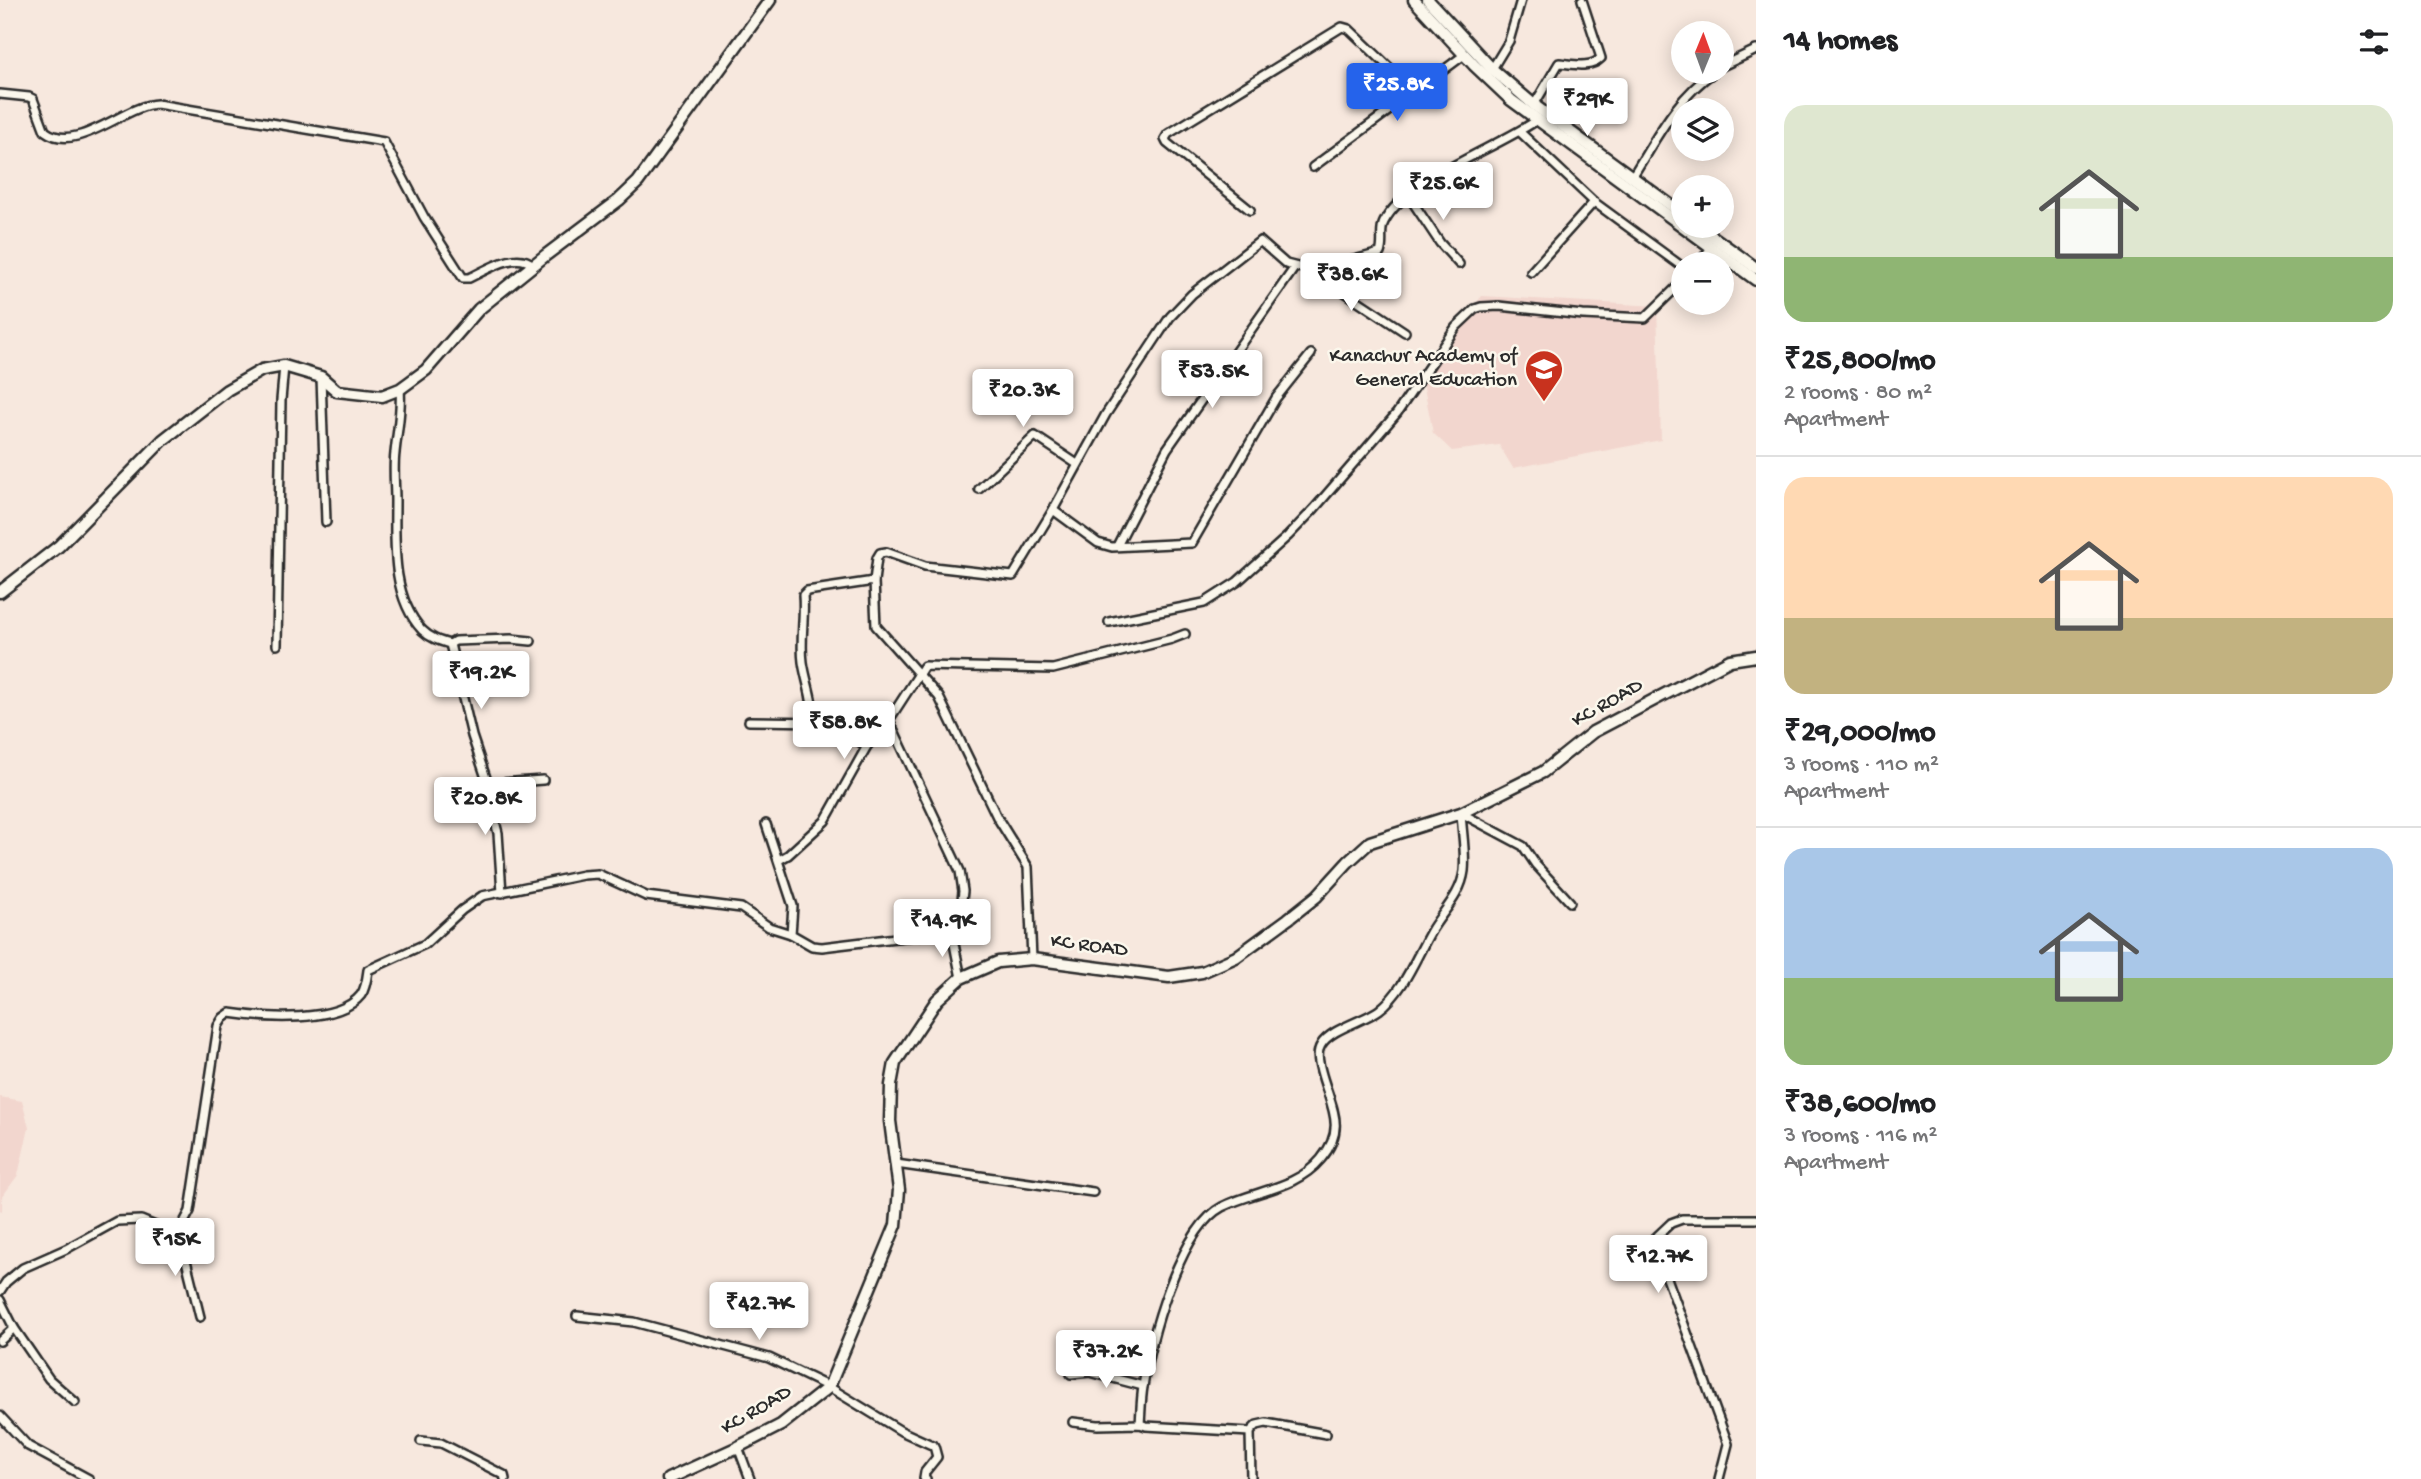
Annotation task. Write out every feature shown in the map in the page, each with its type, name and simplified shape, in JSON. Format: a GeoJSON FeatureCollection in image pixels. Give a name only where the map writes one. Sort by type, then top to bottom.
{"type":"FeatureCollection","features":[{"type":"Feature","properties":{"kind":"main road"},"geometry":{"type":"LineString","coordinates":[[0,592],[59,546],[163,440],[227,390],[262,370],[284,366],[321,377],[337,391],[382,396],[400,389],[426,370],[479,309],[638,183],[770,0]]}},
{"type":"Feature","properties":{"kind":"main road"},"geometry":{"type":"LineString","coordinates":[[1415,0],[1464,55],[1511,100],[1537,120],[1563,133],[1632,177],[1671,206]]}},
{"type":"Feature","properties":{"kind":"main road"},"geometry":{"type":"LineString","coordinates":[[1428,0],[1492,69],[1563,133],[1671,210]]}},
{"type":"Feature","properties":{"kind":"main road"},"geometry":{"type":"LineString","coordinates":[[1704,238],[1712,247],[1756,280]]}},
{"type":"Feature","properties":{"kind":"main road"},"geometry":{"type":"LineString","coordinates":[[1711,238],[1756,268]]}},
{"type":"Feature","properties":{"kind":"main road","name":"KC ROAD"},"geometry":{"type":"LineString","coordinates":[[668,1479],[781,1424],[829,1387],[896,1225],[899,1190],[890,1121],[895,1063],[937,1000],[961,978],[998,962],[1032,959],[1169,977],[1202,972],[1236,957],[1288,919],[1317,896],[1370,842],[1461,813],[1543,772],[1593,732],[1730,660],[1756,656]]}},
{"type":"Feature","properties":{"kind":"street"},"geometry":{"type":"LineString","coordinates":[[1492,69],[1509,41],[1521,0]]}},
{"type":"Feature","properties":{"kind":"street"},"geometry":{"type":"LineString","coordinates":[[1534,105],[1559,62],[1589,65],[1601,58],[1582,0]]}},
{"type":"Feature","properties":{"kind":"street"},"geometry":{"type":"LineString","coordinates":[[1250,210],[1167,143],[1165,139],[1168,134],[1339,27],[1349,29],[1415,92]]}},
{"type":"Feature","properties":{"kind":"street"},"geometry":{"type":"LineString","coordinates":[[1734,60],[1756,50]]}},
{"type":"Feature","properties":{"kind":"street"},"geometry":{"type":"LineString","coordinates":[[1313,167],[1464,55]]}},
{"type":"Feature","properties":{"kind":"street"},"geometry":{"type":"LineString","coordinates":[[1632,177],[1675,108],[1697,84]]}},
{"type":"Feature","properties":{"kind":"street"},"geometry":{"type":"LineString","coordinates":[[0,94],[33,99],[43,127],[59,138],[93,131],[144,106],[157,104],[384,142],[424,217],[463,278],[470,278],[517,259],[527,260],[533,265]]}},
{"type":"Feature","properties":{"kind":"street"},"geometry":{"type":"LineString","coordinates":[[1313,271],[1380,253],[1383,245],[1382,225],[1390,212],[1408,195],[1537,120]]}},
{"type":"Feature","properties":{"kind":"street"},"geometry":{"type":"LineString","coordinates":[[1520,132],[1594,202],[1671,258]]}},
{"type":"Feature","properties":{"kind":"street"},"geometry":{"type":"LineString","coordinates":[[1408,195],[1440,243],[1459,264]]}},
{"type":"Feature","properties":{"kind":"street"},"geometry":{"type":"LineString","coordinates":[[1531,272],[1594,202]]}},
{"type":"Feature","properties":{"kind":"street"},"geometry":{"type":"LineString","coordinates":[[1032,959],[1028,867],[997,817],[939,697],[876,626],[874,581],[877,558],[880,553],[886,552],[925,566],[1013,576],[1106,414],[1170,317],[1192,294],[1261,241],[1286,264],[1313,271],[1405,332]]}},
{"type":"Feature","properties":{"kind":"street"},"geometry":{"type":"LineString","coordinates":[[1708,252],[1712,247]]}},
{"type":"Feature","properties":{"kind":"street"},"geometry":{"type":"LineString","coordinates":[[1117,546],[1167,449],[1295,267]]}},
{"type":"Feature","properties":{"kind":"street"},"geometry":{"type":"LineString","coordinates":[[1109,622],[1204,603],[1237,582],[1314,509],[1397,413],[1456,327],[1475,309],[1499,306],[1645,318],[1671,293]]}},
{"type":"Feature","properties":{"kind":"street"},"geometry":{"type":"LineString","coordinates":[[1053,510],[1098,543],[1112,547],[1192,543],[1276,398],[1311,354]]}},
{"type":"Feature","properties":{"kind":"street"},"geometry":{"type":"LineString","coordinates":[[277,645],[281,400],[284,366]]}},
{"type":"Feature","properties":{"kind":"street"},"geometry":{"type":"LineString","coordinates":[[321,377],[326,522]]}},
{"type":"Feature","properties":{"kind":"street"},"geometry":{"type":"LineString","coordinates":[[400,389],[402,407],[395,455],[395,548],[398,579],[408,606],[421,629],[432,639],[450,644],[455,641],[531,641]]}},
{"type":"Feature","properties":{"kind":"street"},"geometry":{"type":"LineString","coordinates":[[979,489],[1035,436],[1077,464]]}},
{"type":"Feature","properties":{"kind":"street"},"geometry":{"type":"LineString","coordinates":[[813,722],[814,702],[803,661],[803,595],[807,591],[874,581]]}},
{"type":"Feature","properties":{"kind":"street"},"geometry":{"type":"LineString","coordinates":[[779,860],[825,821],[867,746],[889,720],[924,666],[1054,669],[1185,634]]}},
{"type":"Feature","properties":{"kind":"street"},"geometry":{"type":"LineString","coordinates":[[450,644],[472,736],[488,784],[487,791],[498,833],[502,892]]}},
{"type":"Feature","properties":{"kind":"street"},"geometry":{"type":"LineString","coordinates":[[749,720],[821,722],[867,746]]}},
{"type":"Feature","properties":{"kind":"street"},"geometry":{"type":"LineString","coordinates":[[889,720],[960,871],[964,891],[960,919],[952,934],[961,978]]}},
{"type":"Feature","properties":{"kind":"street"},"geometry":{"type":"LineString","coordinates":[[488,784],[543,780]]}},
{"type":"Feature","properties":{"kind":"street"},"geometry":{"type":"LineString","coordinates":[[1461,813],[1523,846],[1536,865],[1570,902]]}},
{"type":"Feature","properties":{"kind":"street"},"geometry":{"type":"LineString","coordinates":[[1140,1424],[1143,1386],[1167,1290],[1194,1235],[1206,1219],[1220,1209],[1287,1185],[1318,1163],[1331,1146],[1336,1134],[1336,1119],[1318,1060],[1321,1045],[1390,1001],[1433,928],[1451,904],[1464,872],[1461,813]]}},
{"type":"Feature","properties":{"kind":"street"},"geometry":{"type":"LineString","coordinates":[[766,824],[793,906],[791,933]]}},
{"type":"Feature","properties":{"kind":"street"},"geometry":{"type":"LineString","coordinates":[[200,1317],[179,1232],[190,1211],[218,1026],[230,1013],[286,1019],[341,1009],[360,996],[365,987],[368,970],[425,944],[462,910],[482,896],[598,874],[646,896],[741,908],[769,927],[791,933],[812,946],[945,932],[952,934]]}},
{"type":"Feature","properties":{"kind":"street"},"geometry":{"type":"LineString","coordinates":[[896,1164],[1094,1192]]}},
{"type":"Feature","properties":{"kind":"street"},"geometry":{"type":"LineString","coordinates":[[1719,1479],[1728,1444],[1653,1240],[1671,1223],[1682,1219],[1756,1219]]}},
{"type":"Feature","properties":{"kind":"street"},"geometry":{"type":"LineString","coordinates":[[0,1291],[6,1282],[23,1268],[66,1249],[117,1221],[141,1220],[179,1232]]}},
{"type":"Feature","properties":{"kind":"street"},"geometry":{"type":"LineString","coordinates":[[0,1300],[14,1328],[49,1379],[75,1402]]}},
{"type":"Feature","properties":{"kind":"street"},"geometry":{"type":"LineString","coordinates":[[577,1316],[634,1322],[769,1359],[829,1387],[901,1431],[934,1447],[937,1457],[925,1472],[923,1478],[926,1479]]}},
{"type":"Feature","properties":{"kind":"street"},"geometry":{"type":"LineString","coordinates":[[0,1341],[14,1328]]}},
{"type":"Feature","properties":{"kind":"street"},"geometry":{"type":"LineString","coordinates":[[1071,1374],[1090,1372],[1143,1386]]}},
{"type":"Feature","properties":{"kind":"street"},"geometry":{"type":"LineString","coordinates":[[0,1416],[29,1446],[89,1479]]}},
{"type":"Feature","properties":{"kind":"street"},"geometry":{"type":"LineString","coordinates":[[1073,1422],[1250,1432]]}},
{"type":"Feature","properties":{"kind":"street"},"geometry":{"type":"LineString","coordinates":[[1251,1479],[1250,1432],[1257,1425],[1266,1423],[1326,1434]]}},
{"type":"Feature","properties":{"kind":"street"},"geometry":{"type":"LineString","coordinates":[[421,1441],[441,1443],[504,1475],[505,1479]]}},
{"type":"Feature","properties":{"kind":"street"},"geometry":{"type":"LineString","coordinates":[[738,1447],[750,1479]]}},
{"type":"Feature","properties":{"kind":"shaded area","name":"Kanachur Academy of General Education"},"geometry":{"type":"Polygon","coordinates":[[[1482,296],[1657,306],[1661,440],[1513,468],[1499,445],[1452,451],[1433,433],[1421,372],[1482,296]]]}},
{"type":"Feature","properties":{"kind":"shaded area"},"geometry":{"type":"Polygon","coordinates":[[[0,1097],[22,1101],[29,1128],[18,1175],[2,1197],[2,1211],[0,1210],[0,1097]]]}},
{"type":"Feature","properties":{"kind":"place","name":"Kanachur Academy of General Education"},"geometry":{"type":"Point","coordinates":[1544,403]}}]}
